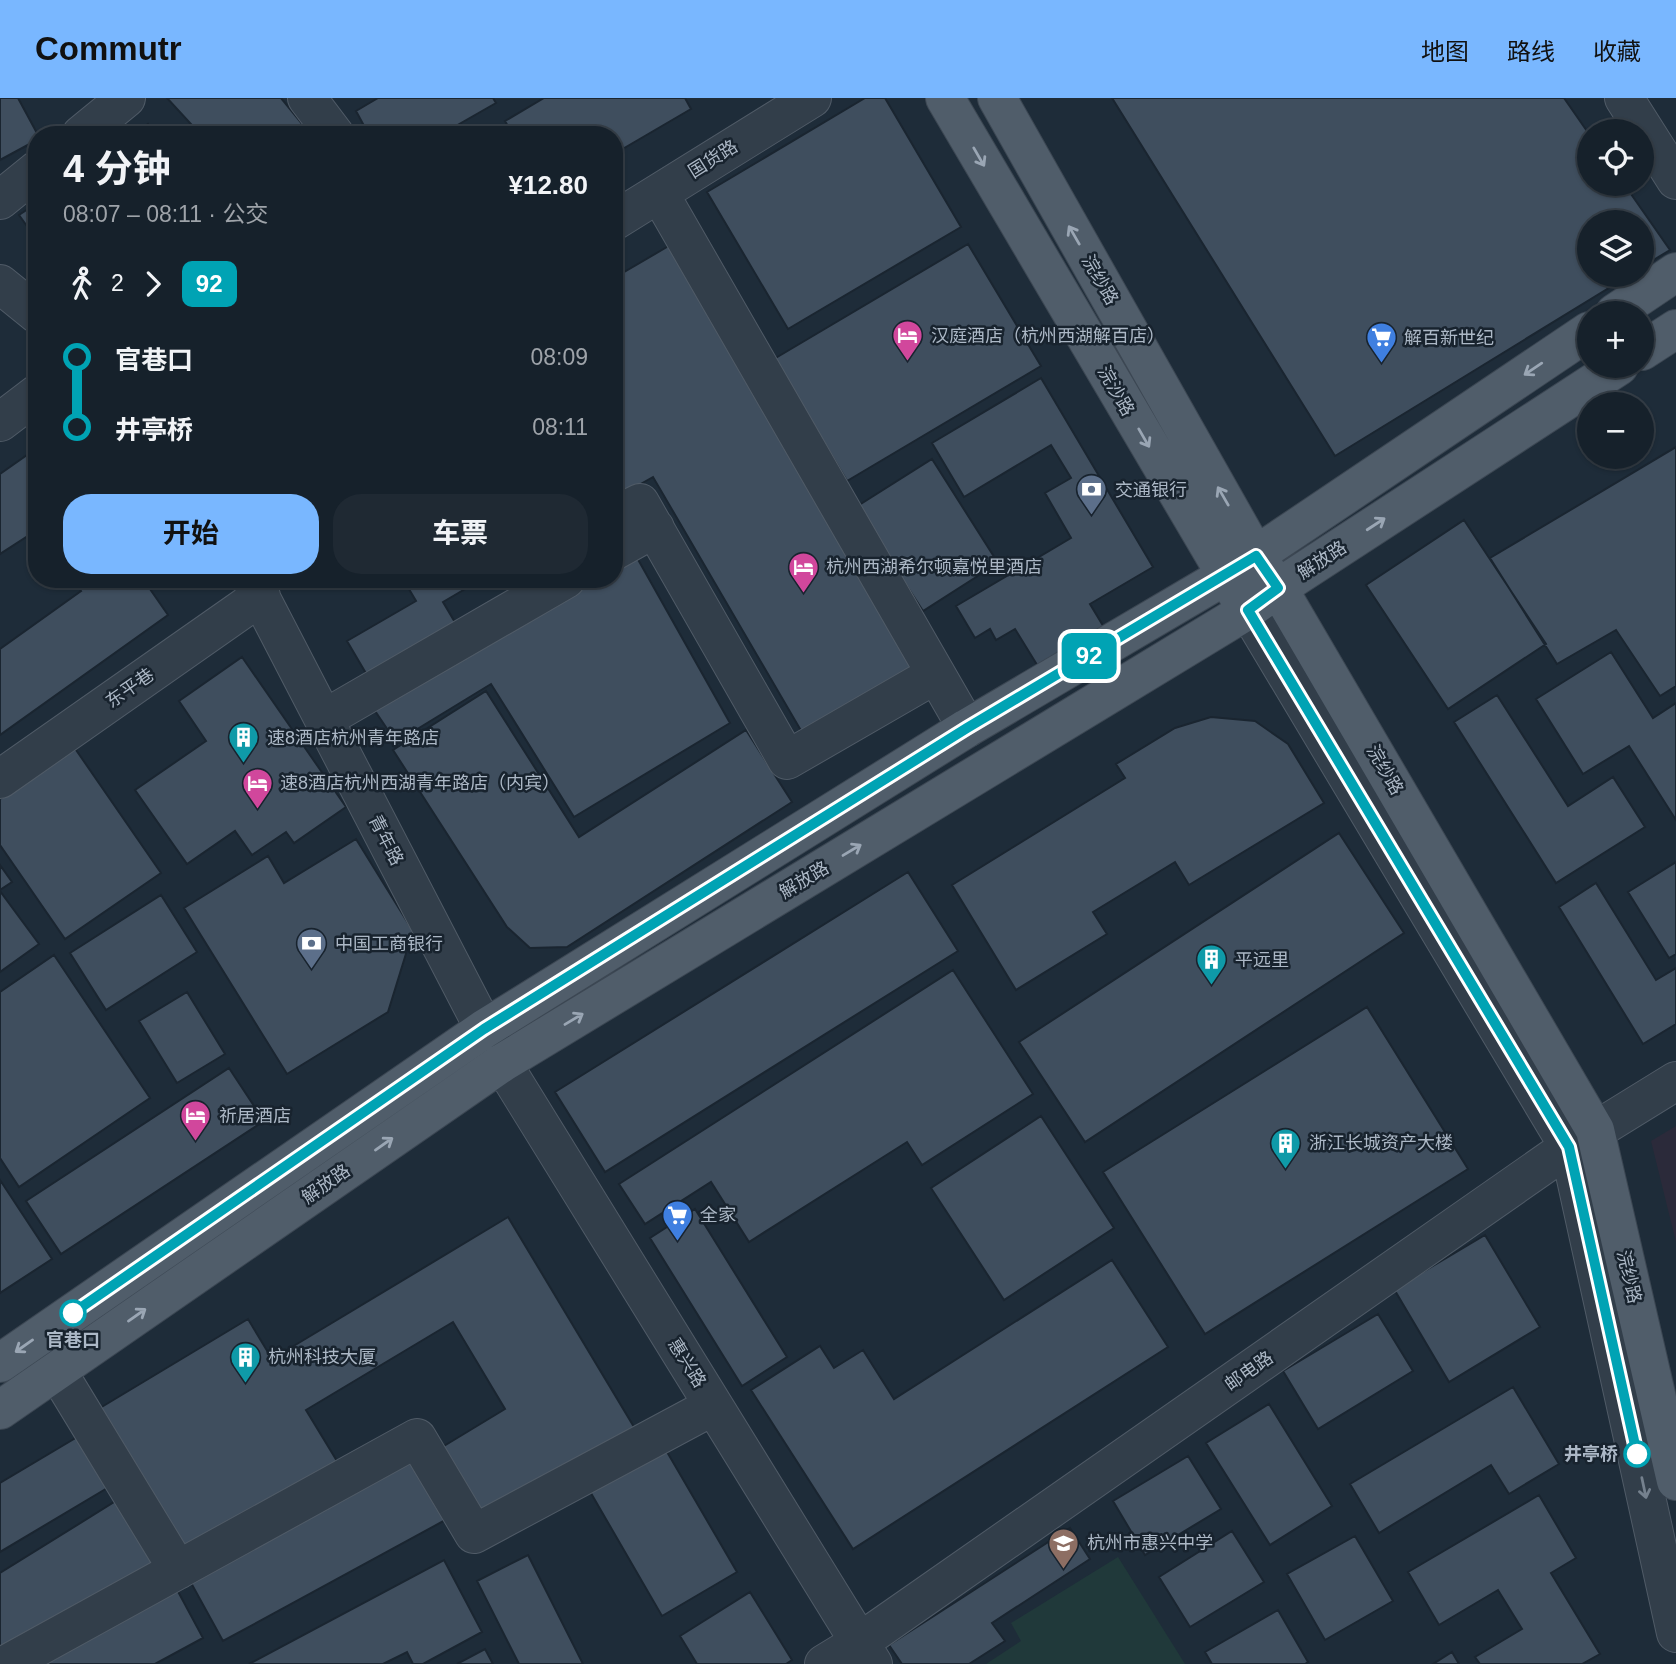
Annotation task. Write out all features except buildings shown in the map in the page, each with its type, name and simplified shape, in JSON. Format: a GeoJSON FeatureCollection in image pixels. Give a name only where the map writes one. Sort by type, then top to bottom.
{"type":"FeatureCollection","features":[{"type":"Feature","properties":{"kind":"main road","name":"浣沙路"},"geometry":{"type":"LineString","coordinates":[[945,98],[1225,576],[1248,610]]}},
{"type":"Feature","properties":{"kind":"main road","name":"浣纱路"},"geometry":{"type":"LineString","coordinates":[[997,98],[1256,556],[1278,588],[1582,1139],[1672,1439],[1676,1481]]}},
{"type":"Feature","properties":{"kind":"main road"},"geometry":{"type":"LineString","coordinates":[[1633,301],[1676,272]]}},
{"type":"Feature","properties":{"kind":"main road"},"geometry":{"type":"LineString","coordinates":[[1654,343],[1676,329]]}},
{"type":"Feature","properties":{"kind":"main road"},"geometry":{"type":"LineString","coordinates":[[0,1363],[484,1029],[967,728],[1225,576],[1577,339]]}},
{"type":"Feature","properties":{"kind":"main road","name":"解放路"},"geometry":{"type":"LineString","coordinates":[[0,1410],[502,1063],[1248,610],[1601,378]]}},
{"type":"Feature","properties":{"kind":"street"},"geometry":{"type":"LineString","coordinates":[[92,126],[126,98]]}},
{"type":"Feature","properties":{"kind":"street"},"geometry":{"type":"LineString","coordinates":[[307,98],[328,126]]}},
{"type":"Feature","properties":{"kind":"street","name":"国货路"},"geometry":{"type":"LineString","coordinates":[[623,215],[812,98]]}},
{"type":"Feature","properties":{"kind":"street"},"geometry":{"type":"LineString","coordinates":[[1624,98],[1676,180]]}},
{"type":"Feature","properties":{"kind":"street"},"geometry":{"type":"LineString","coordinates":[[0,200],[28,177]]}},
{"type":"Feature","properties":{"kind":"street"},"geometry":{"type":"LineString","coordinates":[[659,193],[967,728]]}},
{"type":"Feature","properties":{"kind":"street"},"geometry":{"type":"LineString","coordinates":[[0,284],[28,307]]}},
{"type":"Feature","properties":{"kind":"street"},"geometry":{"type":"LineString","coordinates":[[0,422],[28,401]]}},
{"type":"Feature","properties":{"kind":"street"},"geometry":{"type":"LineString","coordinates":[[623,512],[640,503],[787,760],[936,674]]}},
{"type":"Feature","properties":{"kind":"street"},"geometry":{"type":"LineString","coordinates":[[623,546],[655,528]]}},
{"type":"Feature","properties":{"kind":"street","name":"青年路"},"geometry":{"type":"LineString","coordinates":[[256,588],[502,1063]]}},
{"type":"Feature","properties":{"kind":"street","name":"东平巷"},"geometry":{"type":"LineString","coordinates":[[0,779],[256,588]]}},
{"type":"Feature","properties":{"kind":"street"},"geometry":{"type":"LineString","coordinates":[[324,719],[550,588]]}},
{"type":"Feature","properties":{"kind":"street"},"geometry":{"type":"LineString","coordinates":[[1248,610],[1582,1139],[1676,1633]]}},
{"type":"Feature","properties":{"kind":"street","name":"惠兴路"},"geometry":{"type":"LineString","coordinates":[[502,1063],[867,1653]]}},
{"type":"Feature","properties":{"kind":"street","name":"邮电路"},"geometry":{"type":"LineString","coordinates":[[824,1664],[867,1653],[1582,1139],[1676,1081]]}},
{"type":"Feature","properties":{"kind":"street"},"geometry":{"type":"LineString","coordinates":[[57,1371],[178,1570]]}},
{"type":"Feature","properties":{"kind":"street"},"geometry":{"type":"LineString","coordinates":[[7,1664],[417,1438],[474,1534],[713,1406]]}},
{"type":"Feature","properties":{"kind":"shaded area"},"geometry":{"type":"Polygon","coordinates":[[[1676,1126],[1676,1242],[1651,1141],[1676,1126]]]}},
{"type":"Feature","properties":{"kind":"green space"},"geometry":{"type":"Polygon","coordinates":[[[1118,1557],[1185,1664],[986,1664],[1021,1641],[1011,1623],[1118,1557]]]}},
{"type":"Feature","properties":{"kind":"bus line","name":"92"},"geometry":{"type":"LineString","coordinates":[[73,1313],[484,1029],[967,728],[1256,556],[1278,588],[1248,610],[1569,1147],[1637,1454]]}},
{"type":"Feature","properties":{"kind":"place","name":"汉庭酒店（杭州西湖解百店）"},"geometry":{"type":"Point","coordinates":[908,363]}},
{"type":"Feature","properties":{"kind":"place","name":"解百新世纪"},"geometry":{"type":"Point","coordinates":[1381,365]}},
{"type":"Feature","properties":{"kind":"place","name":"交通银行"},"geometry":{"type":"Point","coordinates":[1092,517]}},
{"type":"Feature","properties":{"kind":"place","name":"杭州西湖希尔顿嘉悦里酒店"},"geometry":{"type":"Point","coordinates":[803,594]}},
{"type":"Feature","properties":{"kind":"place","name":"速8酒店杭州青年路店"},"geometry":{"type":"Point","coordinates":[244,765]}},
{"type":"Feature","properties":{"kind":"place","name":"速8酒店杭州西湖青年路店（内宾）"},"geometry":{"type":"Point","coordinates":[257,810]}},
{"type":"Feature","properties":{"kind":"place","name":"中国工商银行"},"geometry":{"type":"Point","coordinates":[312,971]}},
{"type":"Feature","properties":{"kind":"place","name":"平远里"},"geometry":{"type":"Point","coordinates":[1212,987]}},
{"type":"Feature","properties":{"kind":"place","name":"祈居酒店"},"geometry":{"type":"Point","coordinates":[196,1143]}},
{"type":"Feature","properties":{"kind":"place","name":"浙江长城资产大楼"},"geometry":{"type":"Point","coordinates":[1286,1170]}},
{"type":"Feature","properties":{"kind":"place","name":"全家"},"geometry":{"type":"Point","coordinates":[677,1242]}},
{"type":"Feature","properties":{"kind":"place","name":"官巷口"},"geometry":{"type":"Point","coordinates":[73,1313]}},
{"type":"Feature","properties":{"kind":"place","name":"杭州科技大厦"},"geometry":{"type":"Point","coordinates":[245,1384]}},
{"type":"Feature","properties":{"kind":"place","name":"井亭桥"},"geometry":{"type":"Point","coordinates":[1637,1454]}},
{"type":"Feature","properties":{"kind":"place","name":"杭州市惠兴中学"},"geometry":{"type":"Point","coordinates":[1064,1570]}}]}
